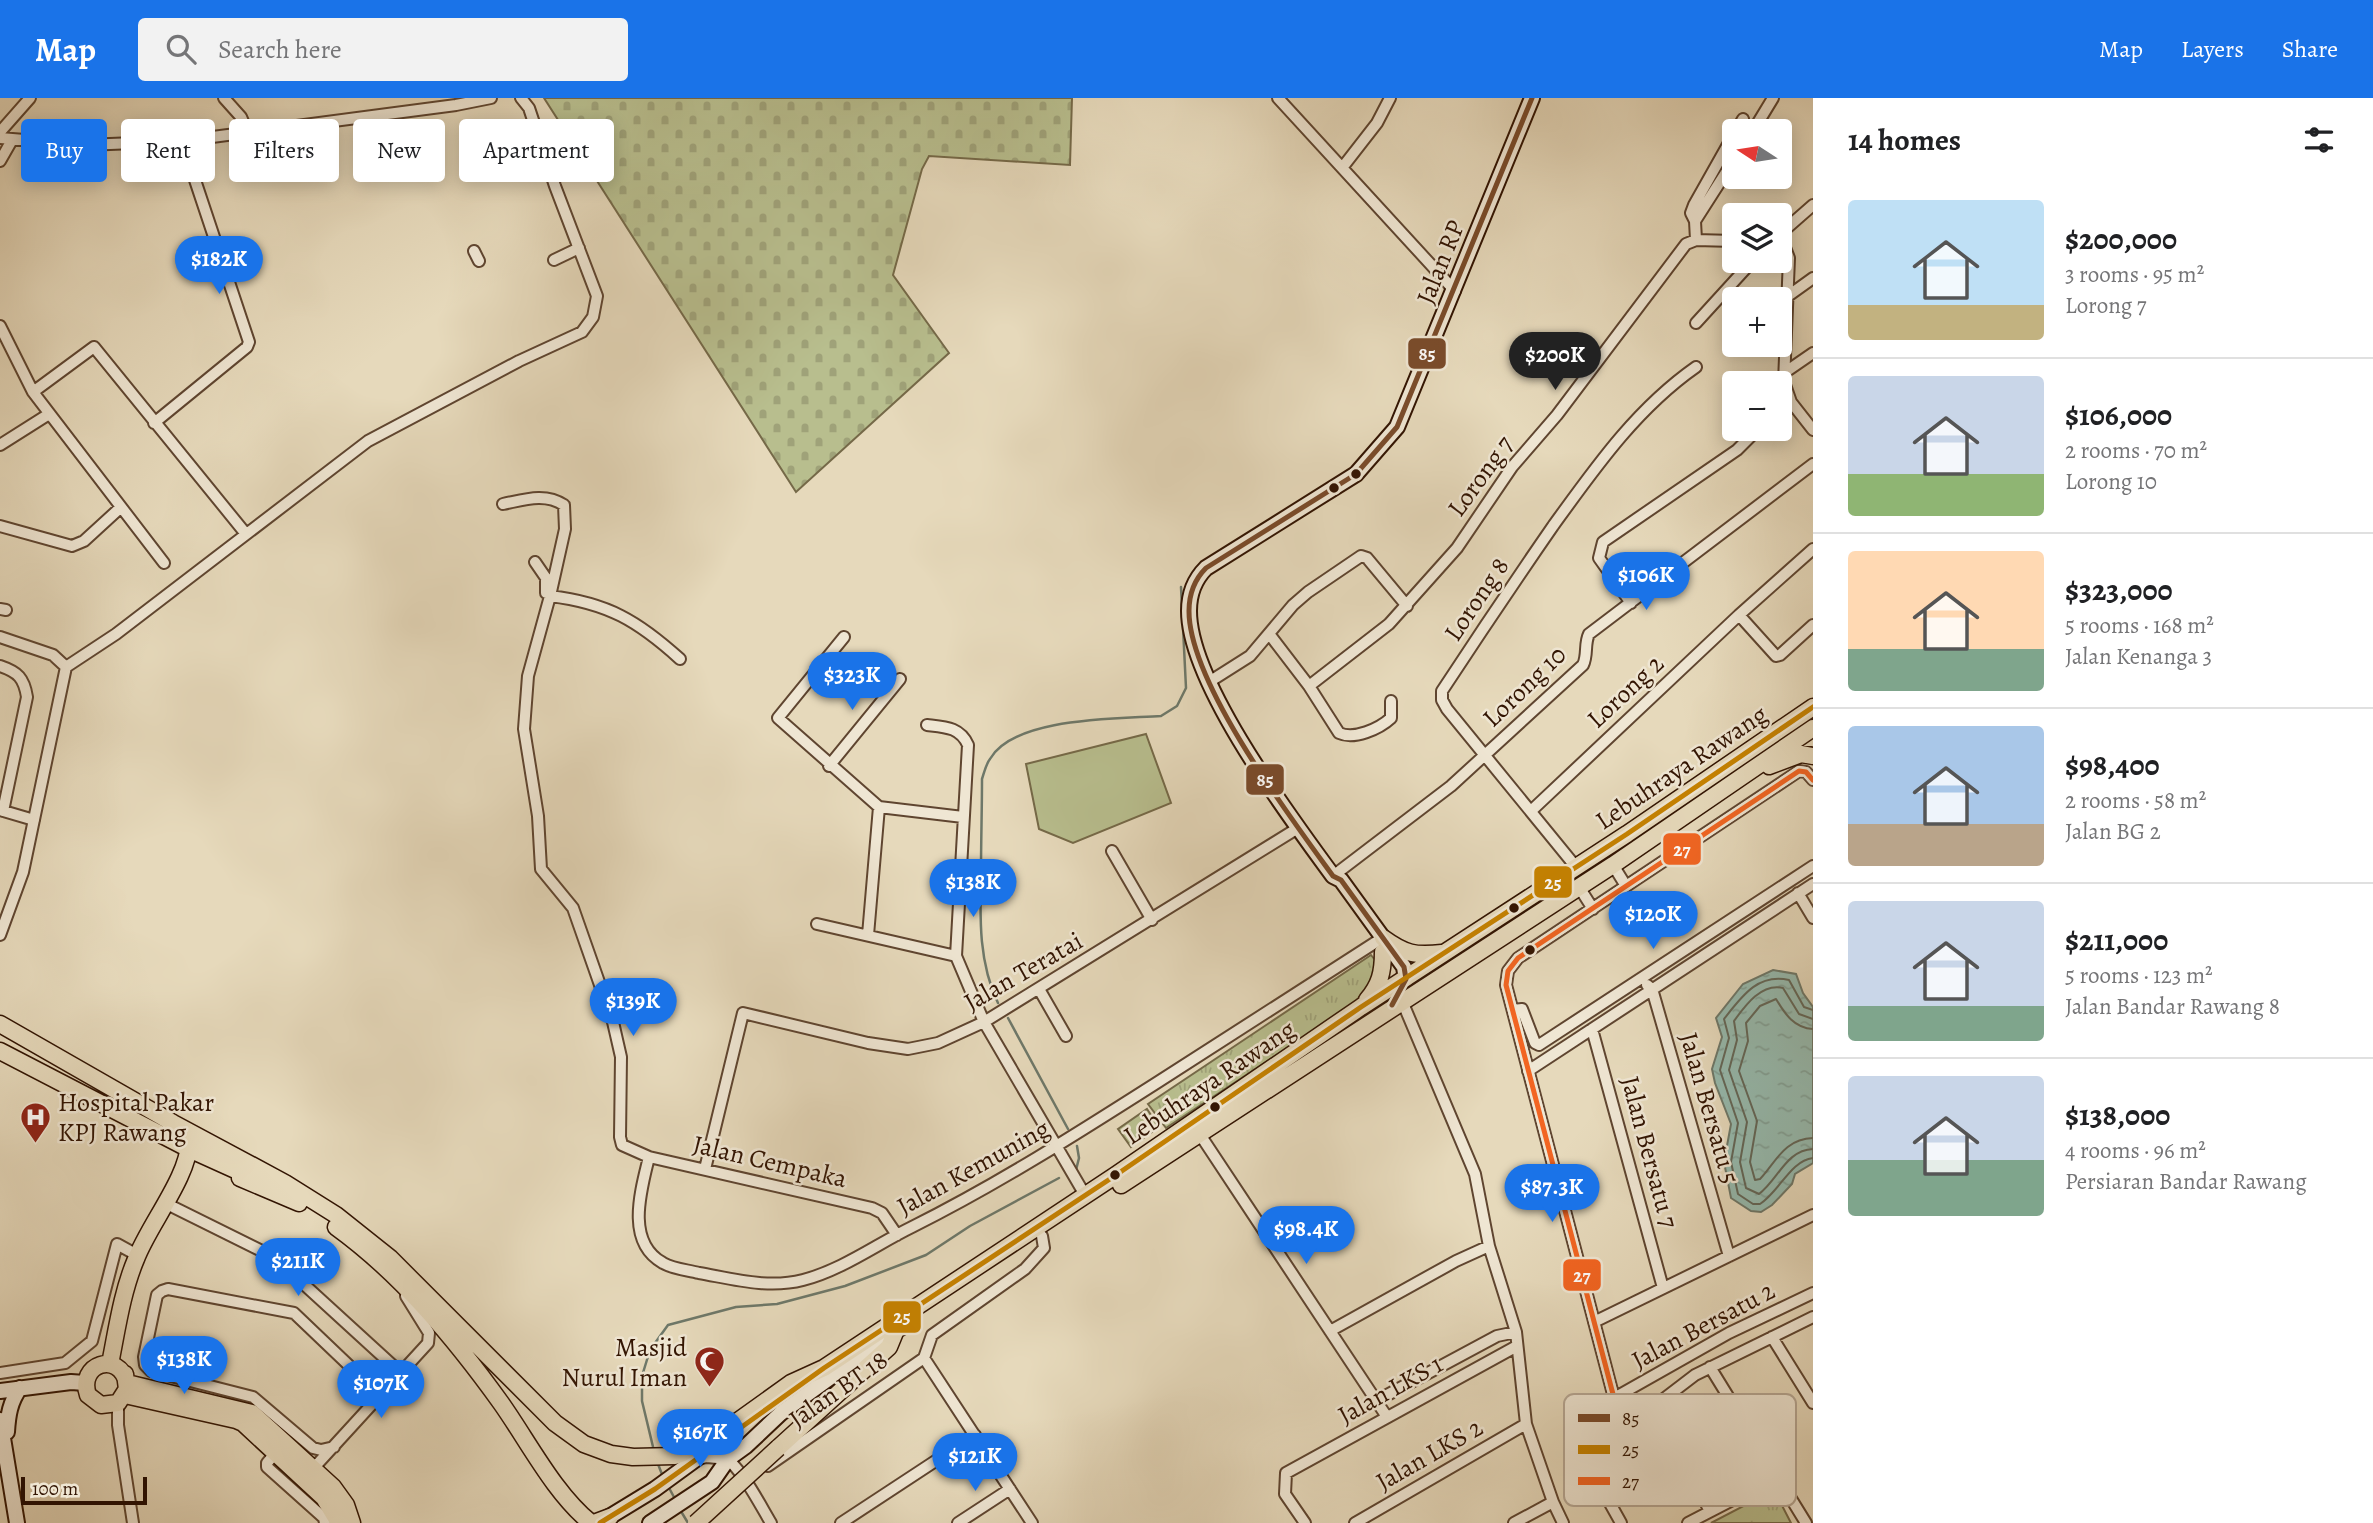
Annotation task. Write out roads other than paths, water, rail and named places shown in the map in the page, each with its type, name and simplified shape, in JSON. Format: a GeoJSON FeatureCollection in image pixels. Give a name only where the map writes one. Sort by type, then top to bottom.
{"type":"FeatureCollection","features":[{"type":"Feature","properties":{"kind":"main road","name":"Lebuhraya Rawang"},"geometry":{"type":"LineString","coordinates":[[0,1024],[336,1214],[390,1258],[555,1423],[584,1444],[611,1454],[634,1458],[700,1452],[791,1383],[824,1368],[1813,707]]}},
{"type":"Feature","properties":{"kind":"main road"},"geometry":{"type":"LineString","coordinates":[[1776,732],[1801,728],[1812,730]]}},
{"type":"Feature","properties":{"kind":"main road","name":"Lebuhraya Rawang"},"geometry":{"type":"LineString","coordinates":[[896,1330],[1578,887],[1812,730]]}},
{"type":"Feature","properties":{"kind":"main road"},"geometry":{"type":"LineString","coordinates":[[1743,778],[1801,754],[1813,756]]}},
{"type":"Feature","properties":{"kind":"main road"},"geometry":{"type":"LineString","coordinates":[[1361,1007],[1380,981],[1383,971],[1381,944],[1415,955],[1446,953]]}},
{"type":"Feature","properties":{"kind":"main road"},"geometry":{"type":"LineString","coordinates":[[1396,1006],[1406,979],[1413,986],[1428,984]]}},
{"type":"Feature","properties":{"kind":"main road"},"geometry":{"type":"LineString","coordinates":[[0,1040],[74,1088]]}},
{"type":"Feature","properties":{"kind":"main road"},"geometry":{"type":"LineString","coordinates":[[0,1051],[189,1149],[245,1174],[299,1203],[340,1230],[392,1276],[466,1357],[580,1514],[592,1523],[605,1520]]}},
{"type":"Feature","properties":{"kind":"main road"},"geometry":{"type":"LineString","coordinates":[[110,1364],[126,1283],[189,1149],[189,1140],[173,1124]]}},
{"type":"Feature","properties":{"kind":"main road"},"geometry":{"type":"LineString","coordinates":[[175,1183],[188,1166],[201,1161],[299,1203]]}},
{"type":"Feature","properties":{"kind":"main road"},"geometry":{"type":"LineString","coordinates":[[696,1523],[889,1347],[896,1330]]}},
{"type":"Feature","properties":{"kind":"main road"},"geometry":{"type":"LineString","coordinates":[[110,1364],[121,1369],[124,1389],[106,1406],[96,1404],[88,1395],[86,1383],[89,1372],[110,1364]]}},
{"type":"Feature","properties":{"kind":"main road"},"geometry":{"type":"LineString","coordinates":[[124,1389],[248,1410],[280,1448],[308,1474],[341,1495],[352,1523]]}},
{"type":"Feature","properties":{"kind":"main road"},"geometry":{"type":"LineString","coordinates":[[308,1474],[331,1506],[339,1523]]}},
{"type":"Feature","properties":{"kind":"street"},"geometry":{"type":"LineString","coordinates":[[0,132],[30,98]]}},
{"type":"Feature","properties":{"kind":"street"},"geometry":{"type":"LineString","coordinates":[[224,98],[242,119]]}},
{"type":"Feature","properties":{"kind":"street"},"geometry":{"type":"LineString","coordinates":[[339,120],[491,98]]}},
{"type":"Feature","properties":{"kind":"street"},"geometry":{"type":"LineString","coordinates":[[0,935],[23,872],[66,667],[117,634],[368,441],[519,361],[582,332],[593,317],[597,296],[528,108],[521,98]]}},
{"type":"Feature","properties":{"kind":"street"},"geometry":{"type":"LineString","coordinates":[[1278,98],[1455,291]]}},
{"type":"Feature","properties":{"kind":"street"},"geometry":{"type":"LineString","coordinates":[[1342,168],[1377,123],[1390,98]]}},
{"type":"Feature","properties":{"kind":"street","name":"Jalan RP"},"geometry":{"type":"LineString","coordinates":[[1209,682],[1191,625],[1189,609],[1196,578],[1206,568],[1356,474],[1398,427],[1532,98]]}},
{"type":"Feature","properties":{"kind":"street"},"geometry":{"type":"LineString","coordinates":[[1760,119],[1773,98]]}},
{"type":"Feature","properties":{"kind":"street"},"geometry":{"type":"LineString","coordinates":[[0,161],[6,139],[86,145],[121,144]]}},
{"type":"Feature","properties":{"kind":"street"},"geometry":{"type":"LineString","coordinates":[[1722,155],[1691,214],[1695,220],[1696,240],[1722,241]]}},
{"type":"Feature","properties":{"kind":"street"},"geometry":{"type":"LineString","coordinates":[[1695,220],[1722,178]]}},
{"type":"Feature","properties":{"kind":"street"},"geometry":{"type":"LineString","coordinates":[[155,423],[247,347],[249,342],[196,182]]}},
{"type":"Feature","properties":{"kind":"street"},"geometry":{"type":"LineString","coordinates":[[1792,223],[1813,205]]}},
{"type":"Feature","properties":{"kind":"street","name":"Lorong 7"},"geometry":{"type":"LineString","coordinates":[[1309,686],[1389,624],[1457,548],[1512,467],[1557,415],[1679,252],[1686,244],[1696,240]]}},
{"type":"Feature","properties":{"kind":"street"},"geometry":{"type":"LineString","coordinates":[[554,260],[579,248]]}},
{"type":"Feature","properties":{"kind":"street"},"geometry":{"type":"LineString","coordinates":[[1696,323],[1742,273]]}},
{"type":"Feature","properties":{"kind":"street"},"geometry":{"type":"LineString","coordinates":[[1792,293],[1813,278]]}},
{"type":"Feature","properties":{"kind":"street"},"geometry":{"type":"LineString","coordinates":[[0,327],[3,342],[48,414],[164,563]]}},
{"type":"Feature","properties":{"kind":"street"},"geometry":{"type":"LineString","coordinates":[[33,392],[94,347],[246,534]]}},
{"type":"Feature","properties":{"kind":"street"},"geometry":{"type":"LineString","coordinates":[[1787,371],[1813,353]]}},
{"type":"Feature","properties":{"kind":"street","name":"Lorong 8"},"geometry":{"type":"LineString","coordinates":[[1576,867],[1447,709],[1442,699],[1442,691],[1522,570],[1596,466],[1632,423],[1665,391],[1696,367]]}},
{"type":"Feature","properties":{"kind":"street"},"geometry":{"type":"LineString","coordinates":[[1792,403],[1813,430]]}},
{"type":"Feature","properties":{"kind":"street"},"geometry":{"type":"LineString","coordinates":[[0,445],[48,414]]}},
{"type":"Feature","properties":{"kind":"street"},"geometry":{"type":"LineString","coordinates":[[1631,603],[1599,558],[1603,542],[1737,450],[1746,441]]}},
{"type":"Feature","properties":{"kind":"street","name":"Lorong 10"},"geometry":{"type":"LineString","coordinates":[[1333,876],[1451,786],[1583,665],[1589,634],[1813,464]]}},
{"type":"Feature","properties":{"kind":"street"},"geometry":{"type":"LineString","coordinates":[[503,504],[534,498],[555,499],[564,505],[565,529],[549,599]]}},
{"type":"Feature","properties":{"kind":"street"},"geometry":{"type":"LineString","coordinates":[[0,526],[72,546],[84,541],[120,508]]}},
{"type":"Feature","properties":{"kind":"street","name":"Lorong 2"},"geometry":{"type":"LineString","coordinates":[[1531,811],[1813,549]]}},
{"type":"Feature","properties":{"kind":"street"},"geometry":{"type":"LineString","coordinates":[[1406,606],[1367,558],[1362,556],[1308,592],[1293,605],[1250,656],[1209,682],[1255,763],[1298,828],[1333,876],[1341,880],[1397,972],[1406,979]]}},
{"type":"Feature","properties":{"kind":"street"},"geometry":{"type":"LineString","coordinates":[[535,562],[546,578],[549,599]]}},
{"type":"Feature","properties":{"kind":"street"},"geometry":{"type":"LineString","coordinates":[[549,599],[594,604],[626,617],[652,634],[680,659]]}},
{"type":"Feature","properties":{"kind":"street","name":"Jalan Cempaka"},"geometry":{"type":"LineString","coordinates":[[549,599],[528,676],[524,716],[527,755],[538,816],[541,869],[573,908],[613,1022],[621,1057],[622,1145],[649,1157],[872,1208],[882,1213],[897,1234]]}},
{"type":"Feature","properties":{"kind":"street"},"geometry":{"type":"LineString","coordinates":[[1739,615],[1776,656],[1813,625]]}},
{"type":"Feature","properties":{"kind":"street"},"geometry":{"type":"LineString","coordinates":[[1270,635],[1309,686],[1339,733],[1346,737],[1386,723],[1391,718],[1391,701]]}},
{"type":"Feature","properties":{"kind":"street"},"geometry":{"type":"LineString","coordinates":[[0,637],[53,655],[66,667]]}},
{"type":"Feature","properties":{"kind":"street"},"geometry":{"type":"LineString","coordinates":[[844,637],[778,718],[879,807],[963,817]]}},
{"type":"Feature","properties":{"kind":"street"},"geometry":{"type":"LineString","coordinates":[[0,666],[13,671],[24,680],[27,697],[2,811],[34,820]]}},
{"type":"Feature","properties":{"kind":"street"},"geometry":{"type":"LineString","coordinates":[[830,766],[900,678]]}},
{"type":"Feature","properties":{"kind":"street"},"geometry":{"type":"LineString","coordinates":[[927,725],[955,729],[964,736],[968,745],[956,956],[985,1022],[1055,1148],[1085,1195]]}},
{"type":"Feature","properties":{"kind":"street"},"geometry":{"type":"LineString","coordinates":[[1613,1394],[1506,985],[1508,971],[1518,958],[1799,771],[1806,772],[1813,780]]}},
{"type":"Feature","properties":{"kind":"street"},"geometry":{"type":"LineString","coordinates":[[868,936],[879,807]]}},
{"type":"Feature","properties":{"kind":"street","name":"Jalan Teratai"},"geometry":{"type":"LineString","coordinates":[[705,1168],[743,1013],[908,1049],[938,1043],[985,1022],[1298,828]]}},
{"type":"Feature","properties":{"kind":"street"},"geometry":{"type":"LineString","coordinates":[[1112,851],[1152,920]]}},
{"type":"Feature","properties":{"kind":"street"},"geometry":{"type":"LineString","coordinates":[[1613,864],[1626,886]]}},
{"type":"Feature","properties":{"kind":"street"},"geometry":{"type":"LineString","coordinates":[[1513,1010],[1522,1009],[1535,1043],[1539,1045],[1813,866]]}},
{"type":"Feature","properties":{"kind":"street"},"geometry":{"type":"LineString","coordinates":[[1528,1071],[1813,884]]}},
{"type":"Feature","properties":{"kind":"street"},"geometry":{"type":"LineString","coordinates":[[1578,887],[1593,909]]}},
{"type":"Feature","properties":{"kind":"street"},"geometry":{"type":"LineString","coordinates":[[1798,893],[1813,918]]}},
{"type":"Feature","properties":{"kind":"street"},"geometry":{"type":"LineString","coordinates":[[817,923],[956,956]]}},
{"type":"Feature","properties":{"kind":"street","name":"Jalan Kemuning"},"geometry":{"type":"LineString","coordinates":[[649,1157],[638,1216],[640,1233],[647,1249],[654,1256],[663,1263],[682,1269],[751,1283],[778,1284],[803,1280],[831,1269],[943,1212],[1055,1148],[1381,944]]}},
{"type":"Feature","properties":{"kind":"street"},"geometry":{"type":"LineString","coordinates":[[1639,978],[1652,989]]}},
{"type":"Feature","properties":{"kind":"street"},"geometry":{"type":"LineString","coordinates":[[1039,989],[1066,1036]]}},
{"type":"Feature","properties":{"kind":"street","name":"Jalan Bersatu 5"},"geometry":{"type":"LineString","coordinates":[[1652,989],[1729,1256]]}},
{"type":"Feature","properties":{"kind":"street"},"geometry":{"type":"LineString","coordinates":[[1396,1006],[1475,1174],[1489,1246],[1516,1332],[1526,1424],[1563,1523]]}},
{"type":"Feature","properties":{"kind":"street","name":"Jalan Bersatu 7"},"geometry":{"type":"LineString","coordinates":[[1592,1029],[1663,1288]]}},
{"type":"Feature","properties":{"kind":"street"},"geometry":{"type":"LineString","coordinates":[[1199,1133],[1387,1417]]}},
{"type":"Feature","properties":{"kind":"street"},"geometry":{"type":"LineString","coordinates":[[165,1203],[274,1257],[402,1374]]}},
{"type":"Feature","properties":{"kind":"street"},"geometry":{"type":"LineString","coordinates":[[1594,1322],[1813,1215]]}},
{"type":"Feature","properties":{"kind":"street","name":"Jalan BT 18"},"geometry":{"type":"LineString","coordinates":[[745,1482],[924,1358],[932,1335],[1025,1269],[1044,1248],[1042,1236]]}},
{"type":"Feature","properties":{"kind":"street"},"geometry":{"type":"LineString","coordinates":[[0,1373],[65,1363],[92,1341],[117,1244],[137,1255]]}},
{"type":"Feature","properties":{"kind":"street"},"geometry":{"type":"LineString","coordinates":[[1331,1331],[1456,1261],[1489,1246]]}},
{"type":"Feature","properties":{"kind":"street"},"geometry":{"type":"LineString","coordinates":[[308,1474],[428,1343],[429,1333],[392,1276]]}},
{"type":"Feature","properties":{"kind":"street"},"geometry":{"type":"LineString","coordinates":[[334,1447],[321,1450],[313,1448],[253,1397],[151,1371],[145,1366],[144,1357],[157,1295],[168,1289],[293,1313],[381,1396]]}},
{"type":"Feature","properties":{"kind":"street","name":"Jalan Bersatu 2"},"geometry":{"type":"LineString","coordinates":[[1621,1394],[1729,1333],[1813,1293]]}},
{"type":"Feature","properties":{"kind":"street"},"geometry":{"type":"LineString","coordinates":[[1670,1394],[1710,1367],[1813,1317]]}},
{"type":"Feature","properties":{"kind":"street","name":"Lebuhraya Rawang"},"geometry":{"type":"LineString","coordinates":[[650,1523],[712,1482],[729,1459],[781,1413],[896,1330]]}},
{"type":"Feature","properties":{"kind":"street"},"geometry":{"type":"LineString","coordinates":[[1376,1401],[1497,1336],[1516,1332]]}},
{"type":"Feature","properties":{"kind":"street"},"geometry":{"type":"LineString","coordinates":[[1772,1337],[1813,1403]]}},
{"type":"Feature","properties":{"kind":"street","name":"Jalan LKS 1"},"geometry":{"type":"LineString","coordinates":[[1305,1523],[1285,1494],[1286,1473],[1517,1346]]}},
{"type":"Feature","properties":{"kind":"street","name":"Jalan BT 18"},"geometry":{"type":"LineString","coordinates":[[924,1358],[1032,1523]]}},
{"type":"Feature","properties":{"kind":"street"},"geometry":{"type":"LineString","coordinates":[[1710,1367],[1726,1394]]}},
{"type":"Feature","properties":{"kind":"street"},"geometry":{"type":"LineString","coordinates":[[0,1391],[71,1382],[86,1383]]}},
{"type":"Feature","properties":{"kind":"street"},"geometry":{"type":"LineString","coordinates":[[6,1451],[8,1414],[12,1398],[20,1388]]}},
{"type":"Feature","properties":{"kind":"street"},"geometry":{"type":"LineString","coordinates":[[124,1389],[118,1425],[134,1523]]}},
{"type":"Feature","properties":{"kind":"street"},"geometry":{"type":"LineString","coordinates":[[0,1420],[17,1523]]}},
{"type":"Feature","properties":{"kind":"street","name":"Jalan LKS 2"},"geometry":{"type":"LineString","coordinates":[[1355,1523],[1526,1424]]}},
{"type":"Feature","properties":{"kind":"street"},"geometry":{"type":"LineString","coordinates":[[843,1522],[975,1435]]}},
{"type":"Feature","properties":{"kind":"street"},"geometry":{"type":"LineString","coordinates":[[280,1448],[267,1463],[267,1467],[324,1518],[325,1523]]}},
{"type":"Feature","properties":{"kind":"street"},"geometry":{"type":"LineString","coordinates":[[605,1520],[677,1475],[700,1452],[707,1457],[729,1459],[741,1473],[771,1523]]}},
{"type":"Feature","properties":{"kind":"street"},"geometry":{"type":"LineString","coordinates":[[712,1482],[745,1482]]}},
{"type":"Feature","properties":{"kind":"street"},"geometry":{"type":"LineString","coordinates":[[958,1523],[1010,1489]]}},
{"type":"Feature","properties":{"kind":"street"},"geometry":{"type":"LineString","coordinates":[[1514,1523],[1553,1502]]}},
{"type":"Feature","properties":{"kind":"street"},"geometry":{"type":"LineString","coordinates":[[1612,1506],[1621,1523]]}},
{"type":"Feature","properties":{"kind":"street"},"geometry":{"type":"LineString","coordinates":[[1707,1506],[1710,1511]]}},
{"type":"Feature","properties":{"kind":"street"},"geometry":{"type":"LineString","coordinates":[[1688,1523],[1720,1506]]}},
{"type":"Feature","properties":{"kind":"street"},"geometry":{"type":"LineString","coordinates":[[1795,1506],[1806,1523]]}},
{"type":"Feature","properties":{"kind":"water"},"geometry":{"type":"Polygon","coordinates":[[[1773,970],[1796,974],[1803,993],[1813,1007],[1813,1163],[1795,1174],[1792,1184],[1772,1205],[1761,1212],[1751,1211],[1731,1198],[1724,1162],[1731,1124],[1712,1069],[1722,1037],[1716,1018],[1743,984],[1773,970]]]}},
{"type":"Feature","properties":{"kind":"waterway"},"geometry":{"type":"LineString","coordinates":[[998,1003],[987,971],[981,921],[982,779],[987,763],[1002,745],[1043,728],[1094,720],[1161,716],[1177,706],[1186,688],[1181,587]]}},
{"type":"Feature","properties":{"kind":"waterway"},"geometry":{"type":"LineString","coordinates":[[1008,1018],[1068,1129]]}},
{"type":"Feature","properties":{"kind":"waterway"},"geometry":{"type":"LineString","coordinates":[[1076,1170],[1079,1158],[1077,1146]]}},
{"type":"Feature","properties":{"kind":"waterway"},"geometry":{"type":"LineString","coordinates":[[654,1451],[642,1401],[642,1376],[650,1350],[668,1325],[736,1307],[777,1304],[845,1286],[926,1255],[970,1226],[1059,1178]]}},
{"type":"Feature","properties":{"kind":"waterway"},"geometry":{"type":"LineString","coordinates":[[658,1464],[663,1477]]}},
{"type":"Feature","properties":{"kind":"waterway"},"geometry":{"type":"LineString","coordinates":[[668,1486],[675,1499]]}},
{"type":"Feature","properties":{"kind":"waterway"},"geometry":{"type":"LineString","coordinates":[[679,1508],[688,1523]]}},
{"type":"Feature","properties":{"kind":"place","name":"Hospital Pakar KPJ Rawang"},"geometry":{"type":"Point","coordinates":[35,1144]}},
{"type":"Feature","properties":{"kind":"place","name":"Masjid Nurul Iman"},"geometry":{"type":"Point","coordinates":[710,1389]}}]}
